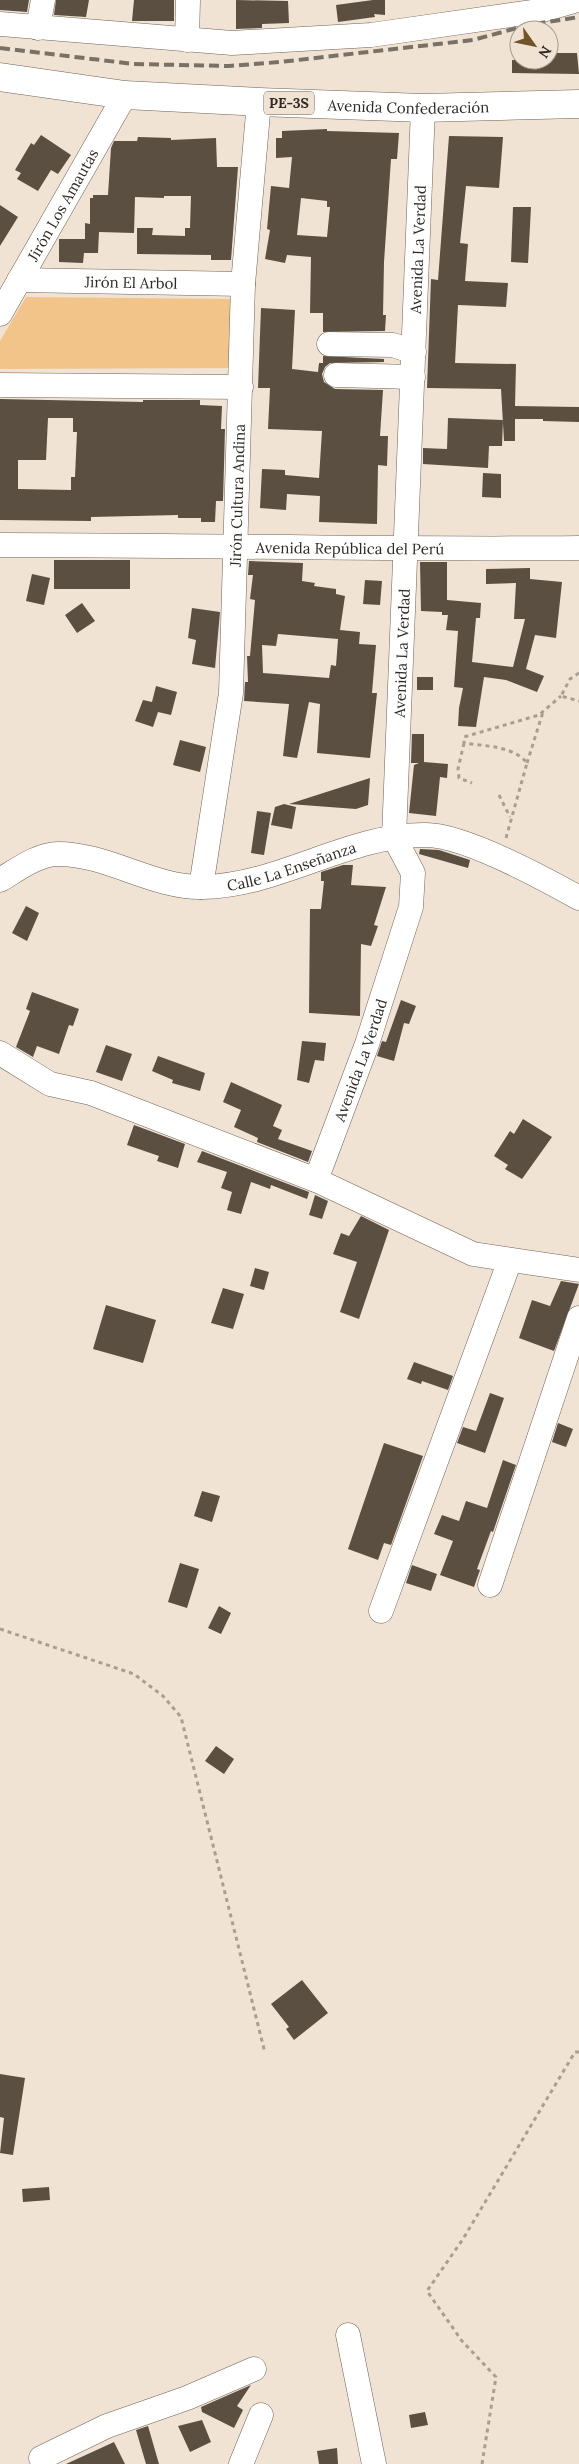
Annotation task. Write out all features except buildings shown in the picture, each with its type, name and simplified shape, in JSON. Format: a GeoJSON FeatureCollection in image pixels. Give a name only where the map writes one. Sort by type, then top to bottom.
{"type":"FeatureCollection","features":[{"type":"Feature","properties":{"kind":"highway","name":"Avenida Confederación"},"geometry":{"type":"LineString","coordinates":[[0,77],[124,95],[259,102],[423,108],[579,104]]}},
{"type":"Feature","properties":{"kind":"street"},"geometry":{"type":"LineString","coordinates":[[38,28],[43,0]]}},
{"type":"Feature","properties":{"kind":"street"},"geometry":{"type":"LineString","coordinates":[[188,0],[188,40]]}},
{"type":"Feature","properties":{"kind":"street"},"geometry":{"type":"LineString","coordinates":[[0,24],[232,43],[371,36],[539,11],[577,0]]}},
{"type":"Feature","properties":{"kind":"street","name":"Jirón Los Amautas"},"geometry":{"type":"LineString","coordinates":[[0,314],[124,95]]}},
{"type":"Feature","properties":{"kind":"street","name":"Jirón Cultura Andina"},"geometry":{"type":"LineString","coordinates":[[201,887],[231,693],[237,545],[243,284],[259,102]]}},
{"type":"Feature","properties":{"kind":"street","name":"Avenida La Verdad"},"geometry":{"type":"LineString","coordinates":[[316,1180],[366,1044],[411,907],[413,873],[394,837],[423,108]]}},
{"type":"Feature","properties":{"kind":"street","name":"Jirón El Arbol"},"geometry":{"type":"LineString","coordinates":[[19,280],[243,284]]}},
{"type":"Feature","properties":{"kind":"street"},"geometry":{"type":"LineString","coordinates":[[329,344],[393,345],[414,352]]}},
{"type":"Feature","properties":{"kind":"street"},"geometry":{"type":"LineString","coordinates":[[336,375],[413,377]]}},
{"type":"Feature","properties":{"kind":"street"},"geometry":{"type":"LineString","coordinates":[[0,385],[241,387]]}},
{"type":"Feature","properties":{"kind":"street","name":"Avenida República del Perú"},"geometry":{"type":"LineString","coordinates":[[0,545],[237,545],[406,550],[579,548]]}},
{"type":"Feature","properties":{"kind":"street","name":"Calle La Enseñanza"},"geometry":{"type":"LineString","coordinates":[[0,880],[31,862],[57,854],[91,860],[160,880],[201,887],[234,884],[274,875],[342,850],[394,837],[427,835],[444,838],[500,858],[579,898]]}},
{"type":"Feature","properties":{"kind":"street"},"geometry":{"type":"LineString","coordinates":[[0,1053],[50,1084],[91,1093],[316,1180],[473,1254],[579,1270]]}},
{"type":"Feature","properties":{"kind":"street"},"geometry":{"type":"LineString","coordinates":[[381,1611],[510,1260]]}},
{"type":"Feature","properties":{"kind":"street"},"geometry":{"type":"LineString","coordinates":[[490,1585],[579,1318]]}},
{"type":"Feature","properties":{"kind":"street"},"geometry":{"type":"LineString","coordinates":[[348,2335],[374,2464]]}},
{"type":"Feature","properties":{"kind":"street"},"geometry":{"type":"LineString","coordinates":[[38,2462],[107,2426],[187,2398],[254,2369]]}},
{"type":"Feature","properties":{"kind":"street"},"geometry":{"type":"LineString","coordinates":[[241,2464],[261,2415]]}},
{"type":"Feature","properties":{"kind":"path"},"geometry":{"type":"LineString","coordinates":[[472,783],[459,778],[458,769],[464,737],[539,716],[561,696],[570,679],[579,673]]}},
{"type":"Feature","properties":{"kind":"path"},"geometry":{"type":"LineString","coordinates":[[561,696],[579,701]]}},
{"type":"Feature","properties":{"kind":"path"},"geometry":{"type":"LineString","coordinates":[[500,858],[510,817],[543,711]]}},
{"type":"Feature","properties":{"kind":"path"},"geometry":{"type":"LineString","coordinates":[[464,743],[497,748],[521,755],[527,763]]}},
{"type":"Feature","properties":{"kind":"path"},"geometry":{"type":"LineString","coordinates":[[499,795],[510,817]]}},
{"type":"Feature","properties":{"kind":"path"},"geometry":{"type":"LineString","coordinates":[[0,1630],[134,1674],[163,1696],[181,1717],[265,2052]]}},
{"type":"Feature","properties":{"kind":"path"},"geometry":{"type":"LineString","coordinates":[[482,2464],[496,2377],[462,2341],[426,2291],[463,2239],[575,2052],[579,2052]]}},
{"type":"Feature","properties":{"kind":"shaded area"},"geometry":{"type":"Polygon","coordinates":[[[26,297],[236,299],[233,368],[0,369],[0,341],[26,297]]]}},
{"type":"Feature","properties":{"kind":"railway"},"geometry":{"type":"LineString","coordinates":[[0,48],[134,64],[229,66],[473,40],[528,25],[579,17]]}}]}
